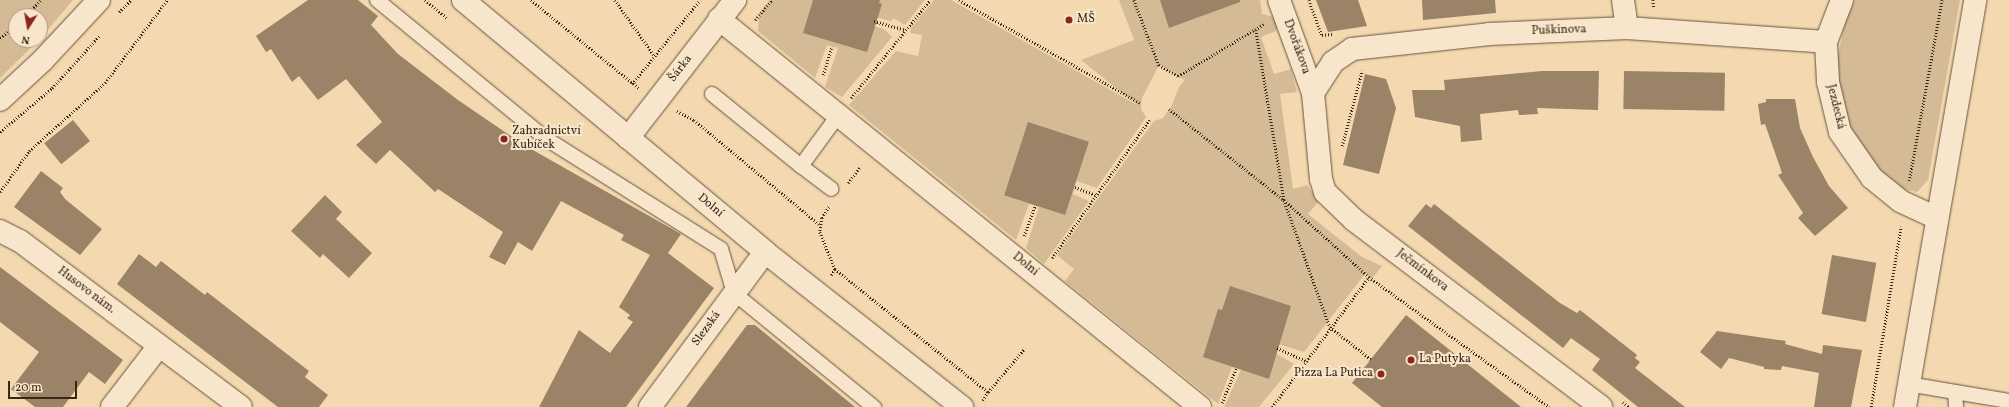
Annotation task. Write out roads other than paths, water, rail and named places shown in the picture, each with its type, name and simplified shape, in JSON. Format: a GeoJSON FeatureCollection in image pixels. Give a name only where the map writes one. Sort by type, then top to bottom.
{"type":"FeatureCollection","features":[{"type":"Feature","properties":{"kind":"street","name":"Dolní"},"geometry":{"type":"LineString","coordinates":[[463,0],[765,252],[962,407]]}},
{"type":"Feature","properties":{"kind":"street","name":"Šárka"},"geometry":{"type":"LineString","coordinates":[[628,138],[735,0]]}},
{"type":"Feature","properties":{"kind":"street","name":"Dvořákova"},"geometry":{"type":"LineString","coordinates":[[1279,0],[1313,93]]}},
{"type":"Feature","properties":{"kind":"street"},"geometry":{"type":"LineString","coordinates":[[1623,0],[1627,28]]}},
{"type":"Feature","properties":{"kind":"street","name":"Jezdecká"},"geometry":{"type":"LineString","coordinates":[[1842,0],[1826,42],[1828,82],[1840,132],[1872,178],[1905,204],[1937,218]]}},
{"type":"Feature","properties":{"kind":"street"},"geometry":{"type":"LineString","coordinates":[[1905,407],[1975,0]]}},
{"type":"Feature","properties":{"kind":"street"},"geometry":{"type":"LineString","coordinates":[[0,100],[43,60],[93,4]]}},
{"type":"Feature","properties":{"kind":"street","name":"Dolní"},"geometry":{"type":"LineString","coordinates":[[719,19],[839,114],[1200,407]]}},
{"type":"Feature","properties":{"kind":"street","name":"Puškinova"},"geometry":{"type":"LineString","coordinates":[[1313,93],[1333,62],[1352,49],[1489,34],[1627,28],[1826,42]]}},
{"type":"Feature","properties":{"kind":"street","name":"Ječmínkova"},"geometry":{"type":"LineString","coordinates":[[1313,93],[1321,179],[1331,200],[1609,402]]}},
{"type":"Feature","properties":{"kind":"street","name":"Husovo nám."},"geometry":{"type":"LineString","coordinates":[[7,233],[241,407]]}},
{"type":"Feature","properties":{"kind":"street","name":"Slezská"},"geometry":{"type":"LineString","coordinates":[[650,407],[765,252]]}},
{"type":"Feature","properties":{"kind":"street"},"geometry":{"type":"LineString","coordinates":[[112,407],[159,346]]}},
{"type":"Feature","properties":{"kind":"lane"},"geometry":{"type":"LineString","coordinates":[[377,0],[545,138],[721,249],[734,293],[874,407]]}},
{"type":"Feature","properties":{"kind":"lane"},"geometry":{"type":"LineString","coordinates":[[712,94],[836,193]]}},
{"type":"Feature","properties":{"kind":"lane"},"geometry":{"type":"LineString","coordinates":[[801,166],[839,114]]}},
{"type":"Feature","properties":{"kind":"lane"},"geometry":{"type":"LineString","coordinates":[[1908,384],[2009,401]]}},
{"type":"Feature","properties":{"kind":"lane"},"geometry":{"type":"LineString","coordinates":[[1955,392],[1956,407]]}},
{"type":"Feature","properties":{"kind":"place","name":"MŠ"},"geometry":{"type":"Point","coordinates":[1069,20]}},
{"type":"Feature","properties":{"kind":"place","name":"Zahradnictví Kubíček"},"geometry":{"type":"Point","coordinates":[504,139]}},
{"type":"Feature","properties":{"kind":"place","name":"La Putyka"},"geometry":{"type":"Point","coordinates":[1411,360]}},
{"type":"Feature","properties":{"kind":"place","name":"Pizza La Putica"},"geometry":{"type":"Point","coordinates":[1381,374]}}]}
